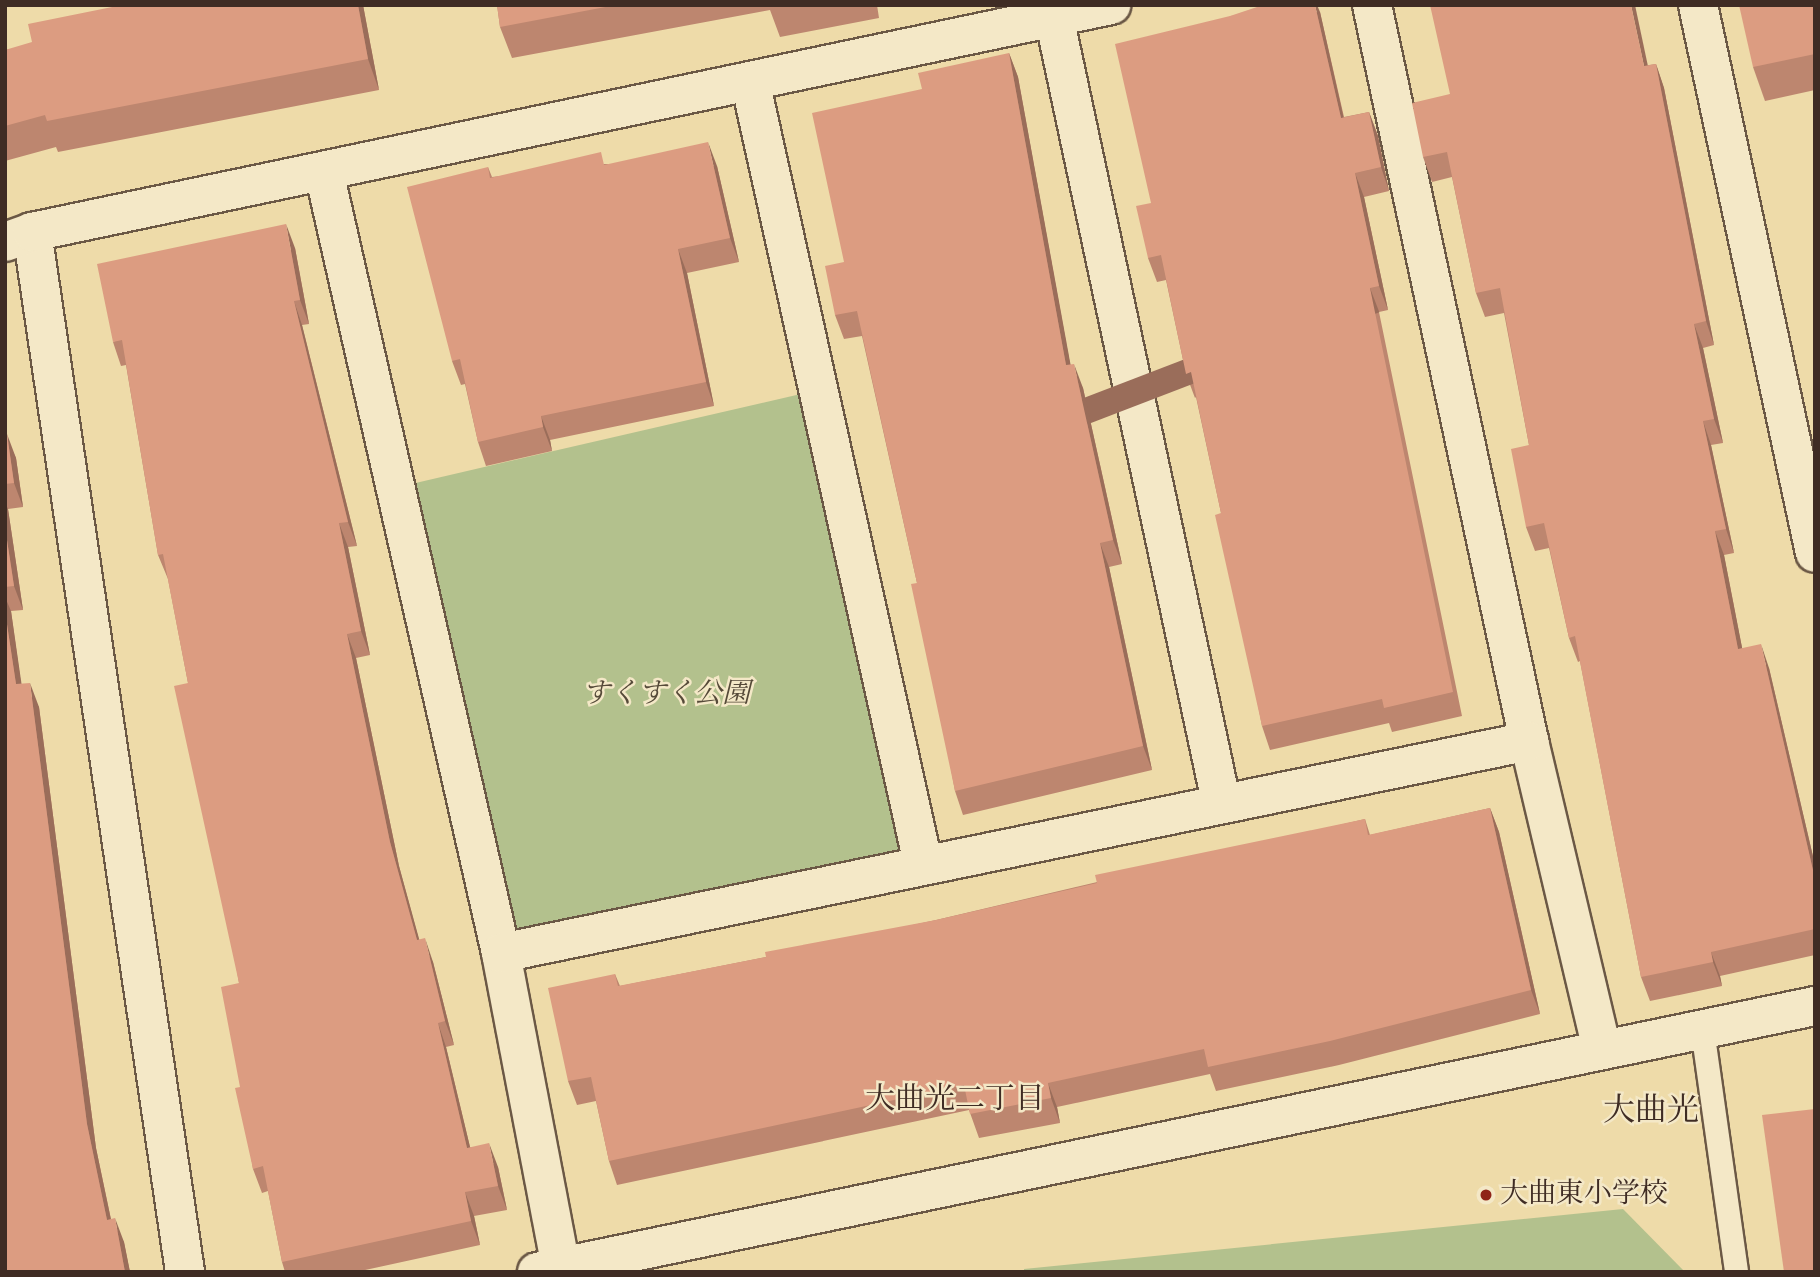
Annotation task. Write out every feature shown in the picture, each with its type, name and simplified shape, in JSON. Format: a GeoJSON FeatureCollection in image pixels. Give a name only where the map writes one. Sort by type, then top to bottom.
{"type":"FeatureCollection","features":[{"type":"Feature","properties":{"kind":"street"},"geometry":{"type":"LineString","coordinates":[[185,1272],[19,237],[1111,5]]}},
{"type":"Feature","properties":{"kind":"street"},"geometry":{"type":"LineString","coordinates":[[1372,5],[1530,741],[1602,1049]]}},
{"type":"Feature","properties":{"kind":"street"},"geometry":{"type":"LineString","coordinates":[[1698,5],[1815,553]]}},
{"type":"Feature","properties":{"kind":"street"},"geometry":{"type":"LineString","coordinates":[[1054,17],[1222,801]]}},
{"type":"Feature","properties":{"kind":"street"},"geometry":{"type":"LineString","coordinates":[[750,80],[923,863]]}},
{"type":"Feature","properties":{"kind":"street"},"geometry":{"type":"LineString","coordinates":[[324,172],[501,953],[549,1269],[1815,1006]]}},
{"type":"Feature","properties":{"kind":"street"},"geometry":{"type":"LineString","coordinates":[[501,953],[1222,801],[1530,741]]}},
{"type":"Feature","properties":{"kind":"lane"},"geometry":{"type":"LineString","coordinates":[[1702,1029],[1736,1272]]}},
{"type":"Feature","properties":{"kind":"green space","name":"すくすく公園"},"geometry":{"type":"Polygon","coordinates":[[[818,390],[927,863],[514,958],[405,485],[818,390]]]}},
{"type":"Feature","properties":{"kind":"green space"},"geometry":{"type":"Polygon","coordinates":[[[1623,1209],[1685,1272],[1024,1272],[1024,1269],[1623,1209]]]}},
{"type":"Feature","properties":{"kind":"building"},"geometry":{"type":"Polygon","coordinates":[[[122,5],[358,5],[368,59],[47,121],[45,115],[5,126],[5,50],[32,42],[28,24],[122,5]]]}},
{"type":"Feature","properties":{"kind":"building"},"geometry":{"type":"Polygon","coordinates":[[[497,5],[616,5],[500,27],[497,5]]]}},
{"type":"Feature","properties":{"kind":"building"},"geometry":{"type":"Polygon","coordinates":[[[1260,5],[1315,5],[1341,118],[1369,112],[1381,167],[1355,173],[1379,286],[1370,288],[1453,692],[1384,708],[1382,699],[1262,726],[1215,515],[1221,513],[1191,372],[1186,374],[1161,255],[1148,258],[1136,206],[1151,203],[1115,44],[1230,16],[1260,5]]]}},
{"type":"Feature","properties":{"kind":"building"},"geometry":{"type":"Polygon","coordinates":[[[1430,5],[1631,5],[1644,66],[1656,64],[1706,321],[1694,324],[1714,419],[1703,421],[1726,529],[1715,531],[1738,649],[1761,644],[1815,879],[1815,929],[1711,952],[1713,962],[1641,977],[1575,636],[1569,638],[1544,523],[1526,527],[1511,449],[1529,445],[1500,288],[1476,293],[1447,152],[1423,157],[1412,103],[1450,94],[1430,5]]]}},
{"type":"Feature","properties":{"kind":"building"},"geometry":{"type":"Polygon","coordinates":[[[1739,5],[1815,5],[1815,54],[1753,67],[1739,5]]]}},
{"type":"Feature","properties":{"kind":"building"},"geometry":{"type":"Polygon","coordinates":[[[1009,53],[1066,365],[1074,364],[1113,540],[1100,543],[1143,746],[955,791],[911,584],[917,583],[857,311],[835,315],[825,266],[844,262],[812,113],[922,89],[918,73],[1009,53]]]}},
{"type":"Feature","properties":{"kind":"building"},"geometry":{"type":"Polygon","coordinates":[[[708,142],[730,238],[678,249],[706,382],[541,416],[543,427],[478,442],[460,359],[452,361],[407,187],[488,167],[490,178],[601,152],[604,165],[708,142]]]}},
{"type":"Feature","properties":{"kind":"building"},"geometry":{"type":"Polygon","coordinates":[[[286,224],[300,300],[294,301],[348,522],[339,523],[361,631],[347,634],[390,842],[417,940],[425,938],[445,1021],[438,1023],[467,1148],[489,1143],[498,1186],[465,1192],[471,1221],[282,1262],[263,1166],[253,1169],[235,1088],[240,1087],[221,987],[239,983],[174,686],[188,683],[163,554],[158,555],[122,340],[113,342],[97,264],[286,224]]]}},
{"type":"Feature","properties":{"kind":"building"},"geometry":{"type":"Polygon","coordinates":[[[7,434],[14,483],[5,484],[5,435],[7,434]]]}},
{"type":"Feature","properties":{"kind":"building"},"geometry":{"type":"Polygon","coordinates":[[[5,527],[14,586],[5,587],[5,527]]]}},
{"type":"Feature","properties":{"kind":"building"},"geometry":{"type":"Polygon","coordinates":[[[5,611],[16,684],[30,683],[87,1124],[107,1220],[115,1218],[125,1272],[5,1272],[5,611]]]}},
{"type":"Feature","properties":{"kind":"building"},"geometry":{"type":"Polygon","coordinates":[[[1490,808],[1531,990],[1330,1041],[1208,1067],[1204,1049],[1048,1083],[1051,1098],[970,1114],[964,1085],[609,1161],[591,1077],[568,1081],[548,988],[615,974],[618,986],[766,957],[765,952],[936,920],[1097,883],[1095,875],[1365,819],[1368,835],[1490,808]]]}},
{"type":"Feature","properties":{"kind":"building"},"geometry":{"type":"Polygon","coordinates":[[[1815,1109],[1815,1272],[1784,1272],[1762,1115],[1815,1109]]]}},
{"type":"Feature","properties":{"kind":"place","name":"大曲東小学校"},"geometry":{"type":"Point","coordinates":[1486,1195]}},
{"type":"Feature","properties":{"kind":"district","name":"大曲光二丁目"},"geometry":{"type":"Point","coordinates":[955,1100]}},
{"type":"Feature","properties":{"kind":"district","name":"大曲光"},"geometry":{"type":"Point","coordinates":[1651,1112]}}]}
